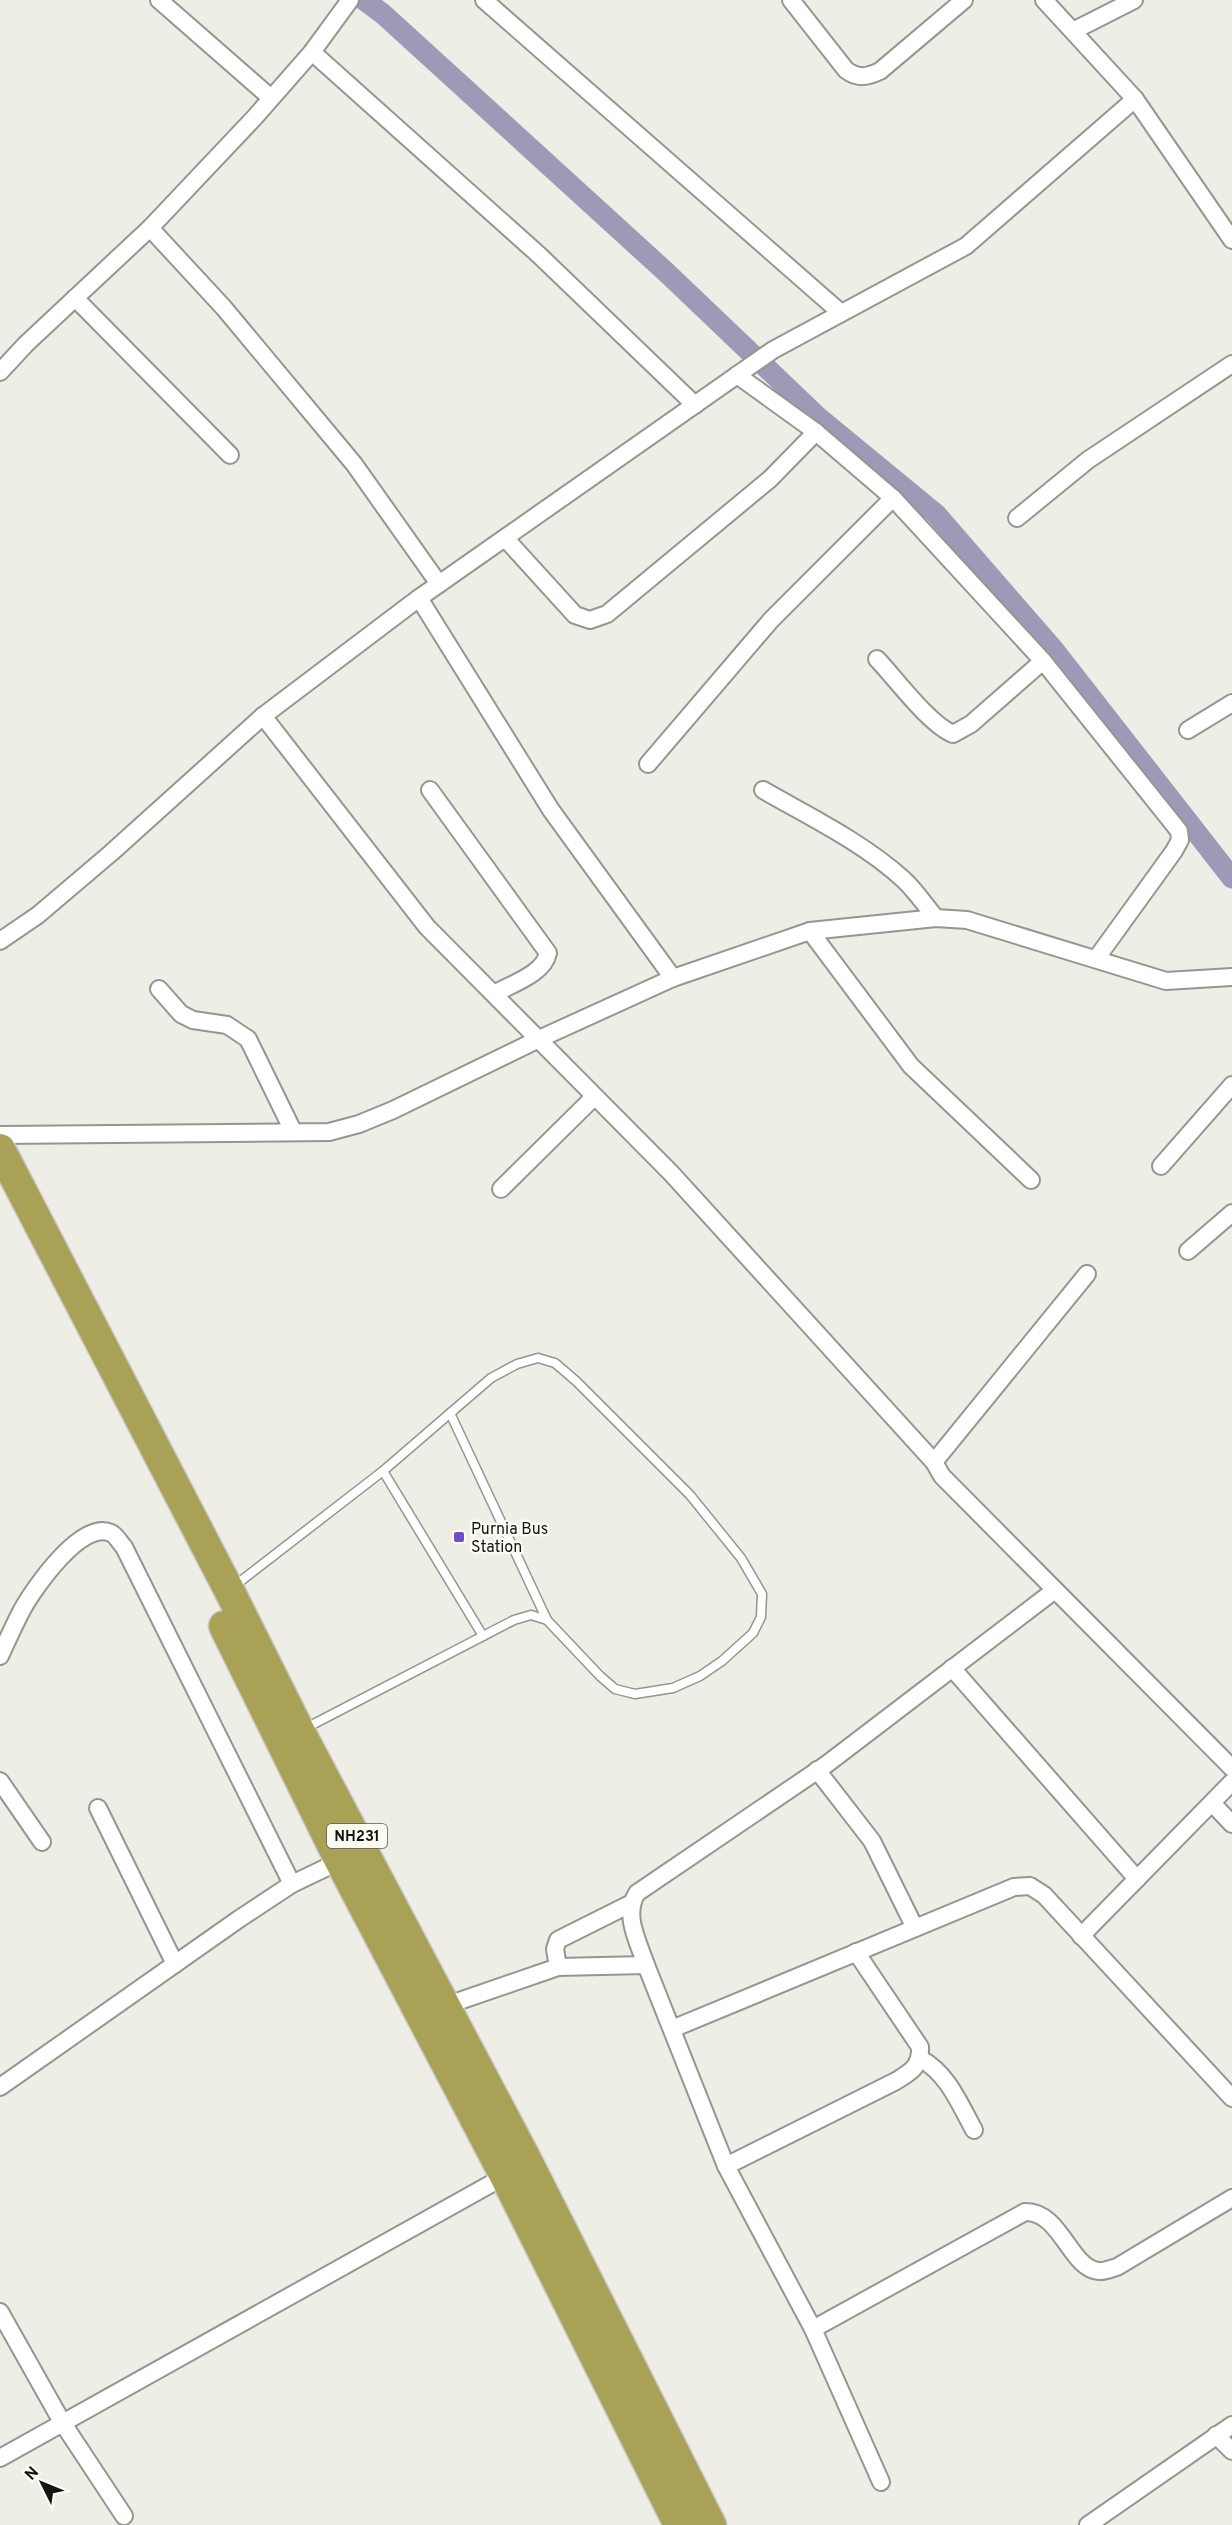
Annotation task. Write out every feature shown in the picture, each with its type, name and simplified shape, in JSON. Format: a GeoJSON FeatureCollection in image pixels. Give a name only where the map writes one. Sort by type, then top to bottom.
{"type":"FeatureCollection","features":[{"type":"Feature","properties":{"kind":"highway","name":"NH231"},"geometry":{"type":"LineString","coordinates":[[0,1149],[229,1590],[340,1861],[525,2157],[706,2523]]}},
{"type":"Feature","properties":{"kind":"highway","name":"NH231"},"geometry":{"type":"LineString","coordinates":[[0,1183],[210,1596],[290,1737],[359,1840],[505,2176],[679,2525]]}},
{"type":"Feature","properties":{"kind":"street"},"geometry":{"type":"LineString","coordinates":[[159,0],[271,98]]}},
{"type":"Feature","properties":{"kind":"street"},"geometry":{"type":"LineString","coordinates":[[484,0],[841,313]]}},
{"type":"Feature","properties":{"kind":"street"},"geometry":{"type":"LineString","coordinates":[[791,0],[846,70],[854,76],[867,77],[880,71],[964,0]]}},
{"type":"Feature","properties":{"kind":"street"},"geometry":{"type":"LineString","coordinates":[[1044,0],[1135,99],[1232,240]]}},
{"type":"Feature","properties":{"kind":"street"},"geometry":{"type":"LineString","coordinates":[[1073,31],[1134,0]]}},
{"type":"Feature","properties":{"kind":"street"},"geometry":{"type":"LineString","coordinates":[[0,372],[150,228],[312,52],[348,3]]}},
{"type":"Feature","properties":{"kind":"street"},"geometry":{"type":"LineString","coordinates":[[312,52],[539,255],[695,405]]}},
{"type":"Feature","properties":{"kind":"street"},"geometry":{"type":"LineString","coordinates":[[0,941],[38,915],[263,716],[419,598],[773,350],[966,246],[1135,99]]}},
{"type":"Feature","properties":{"kind":"street"},"geometry":{"type":"LineString","coordinates":[[150,228],[224,308],[354,464],[439,584]]}},
{"type":"Feature","properties":{"kind":"street"},"geometry":{"type":"LineString","coordinates":[[75,298],[230,455]]}},
{"type":"Feature","properties":{"kind":"street"},"geometry":{"type":"LineString","coordinates":[[1017,518],[1088,460],[1232,364]]}},
{"type":"Feature","properties":{"kind":"street"},"geometry":{"type":"LineString","coordinates":[[742,371],[893,498],[1043,661],[1179,831],[1180,840],[1174,851],[1096,959]]}},
{"type":"Feature","properties":{"kind":"street"},"geometry":{"type":"LineString","coordinates":[[504,538],[575,615],[590,620],[607,614],[770,479],[816,432]]}},
{"type":"Feature","properties":{"kind":"street"},"geometry":{"type":"LineString","coordinates":[[648,764],[771,620],[893,498]]}},
{"type":"Feature","properties":{"kind":"street"},"geometry":{"type":"LineString","coordinates":[[419,598],[551,810],[673,978]]}},
{"type":"Feature","properties":{"kind":"street"},"geometry":{"type":"LineString","coordinates":[[877,659],[931,717],[945,730],[954,734],[971,724],[1043,661]]}},
{"type":"Feature","properties":{"kind":"street"},"geometry":{"type":"LineString","coordinates":[[1188,730],[1232,703]]}},
{"type":"Feature","properties":{"kind":"street"},"geometry":{"type":"LineString","coordinates":[[263,716],[427,927],[679,1182],[934,1462],[942,1476],[1232,1768]]}},
{"type":"Feature","properties":{"kind":"street"},"geometry":{"type":"LineString","coordinates":[[430,790],[548,953],[546,962],[538,970],[494,994]]}},
{"type":"Feature","properties":{"kind":"street"},"geometry":{"type":"LineString","coordinates":[[763,790],[874,857],[904,880],[936,918]]}},
{"type":"Feature","properties":{"kind":"street"},"geometry":{"type":"LineString","coordinates":[[0,1135],[328,1132],[359,1124],[393,1110],[539,1039],[673,978],[810,931],[936,918],[968,920],[1166,981],[1232,977]]}},
{"type":"Feature","properties":{"kind":"street"},"geometry":{"type":"LineString","coordinates":[[810,931],[911,1066],[1031,1180]]}},
{"type":"Feature","properties":{"kind":"street"},"geometry":{"type":"LineString","coordinates":[[159,989],[181,1014],[193,1020],[227,1025],[248,1040],[293,1131]]}},
{"type":"Feature","properties":{"kind":"street"},"geometry":{"type":"LineString","coordinates":[[1161,1166],[1232,1086]]}},
{"type":"Feature","properties":{"kind":"street"},"geometry":{"type":"LineString","coordinates":[[501,1189],[594,1097]]}},
{"type":"Feature","properties":{"kind":"street"},"geometry":{"type":"LineString","coordinates":[[1188,1251],[1232,1213]]}},
{"type":"Feature","properties":{"kind":"street"},"geometry":{"type":"LineString","coordinates":[[934,1462],[1087,1274]]}},
{"type":"Feature","properties":{"kind":"street"},"geometry":{"type":"LineString","coordinates":[[0,1656],[22,1609],[65,1552],[97,1531],[112,1533],[124,1546],[292,1884]]}},
{"type":"Feature","properties":{"kind":"street"},"geometry":{"type":"LineString","coordinates":[[558,1967],[555,1949],[558,1940],[630,1904],[637,1893],[664,1873],[818,1770],[1055,1590]]}},
{"type":"Feature","properties":{"kind":"street"},"geometry":{"type":"LineString","coordinates":[[952,1668],[1137,1879]]}},
{"type":"Feature","properties":{"kind":"street"},"geometry":{"type":"LineString","coordinates":[[818,1770],[872,1841],[915,1928]]}},
{"type":"Feature","properties":{"kind":"street"},"geometry":{"type":"LineString","coordinates":[[0,1781],[42,1842]]}},
{"type":"Feature","properties":{"kind":"street"},"geometry":{"type":"LineString","coordinates":[[1082,1936],[1232,1782]]}},
{"type":"Feature","properties":{"kind":"street"},"geometry":{"type":"LineString","coordinates":[[1212,1803],[1232,1824]]}},
{"type":"Feature","properties":{"kind":"street"},"geometry":{"type":"LineString","coordinates":[[98,1808],[175,1964]]}},
{"type":"Feature","properties":{"kind":"street"},"geometry":{"type":"LineString","coordinates":[[0,2087],[292,1884],[340,1861]]}},
{"type":"Feature","properties":{"kind":"street"},"geometry":{"type":"LineString","coordinates":[[672,2029],[1014,1887],[1030,1886],[1044,1895],[1232,2098]]}},
{"type":"Feature","properties":{"kind":"street"},"geometry":{"type":"LineString","coordinates":[[630,1904],[630,1916],[646,1965],[726,2166],[813,2328],[881,2482]]}},
{"type":"Feature","properties":{"kind":"street"},"geometry":{"type":"LineString","coordinates":[[726,2166],[896,2081],[914,2070],[921,2059],[920,2047],[856,1953]]}},
{"type":"Feature","properties":{"kind":"street"},"geometry":{"type":"LineString","coordinates":[[432,2010],[558,1967],[646,1965]]}},
{"type":"Feature","properties":{"kind":"street"},"geometry":{"type":"LineString","coordinates":[[921,2059],[935,2067],[946,2079],[974,2130]]}},
{"type":"Feature","properties":{"kind":"street"},"geometry":{"type":"LineString","coordinates":[[0,2458],[505,2176]]}},
{"type":"Feature","properties":{"kind":"street"},"geometry":{"type":"LineString","coordinates":[[813,2328],[1025,2212],[1036,2212],[1047,2219],[1085,2266],[1098,2271],[1117,2267],[1232,2198]]}},
{"type":"Feature","properties":{"kind":"street"},"geometry":{"type":"LineString","coordinates":[[0,2312],[62,2422],[124,2516]]}},
{"type":"Feature","properties":{"kind":"street"},"geometry":{"type":"LineString","coordinates":[[1088,2525],[1232,2425]]}},
{"type":"Feature","properties":{"kind":"street"},"geometry":{"type":"LineString","coordinates":[[1216,2435],[1232,2451]]}},
{"type":"Feature","properties":{"kind":"lane"},"geometry":{"type":"LineString","coordinates":[[229,1590],[383,1471],[450,1413],[491,1378],[517,1364],[538,1358],[555,1364],[576,1381],[690,1495],[741,1558],[762,1594],[761,1617],[753,1633],[722,1661],[700,1676],[673,1688],[635,1694],[615,1689],[547,1620],[450,1413]]}},
{"type":"Feature","properties":{"kind":"lane"},"geometry":{"type":"LineString","coordinates":[[383,1471],[483,1636]]}},
{"type":"Feature","properties":{"kind":"lane"},"geometry":{"type":"LineString","coordinates":[[290,1737],[514,1620],[531,1615],[547,1620]]}},
{"type":"Feature","properties":{"kind":"waterway"},"geometry":{"type":"LineString","coordinates":[[364,0],[383,14],[667,273],[818,417],[936,514],[1054,650],[1232,878]]}},
{"type":"Feature","properties":{"kind":"place","name":"Purnia Bus Station"},"geometry":{"type":"Point","coordinates":[459,1537]}}]}
